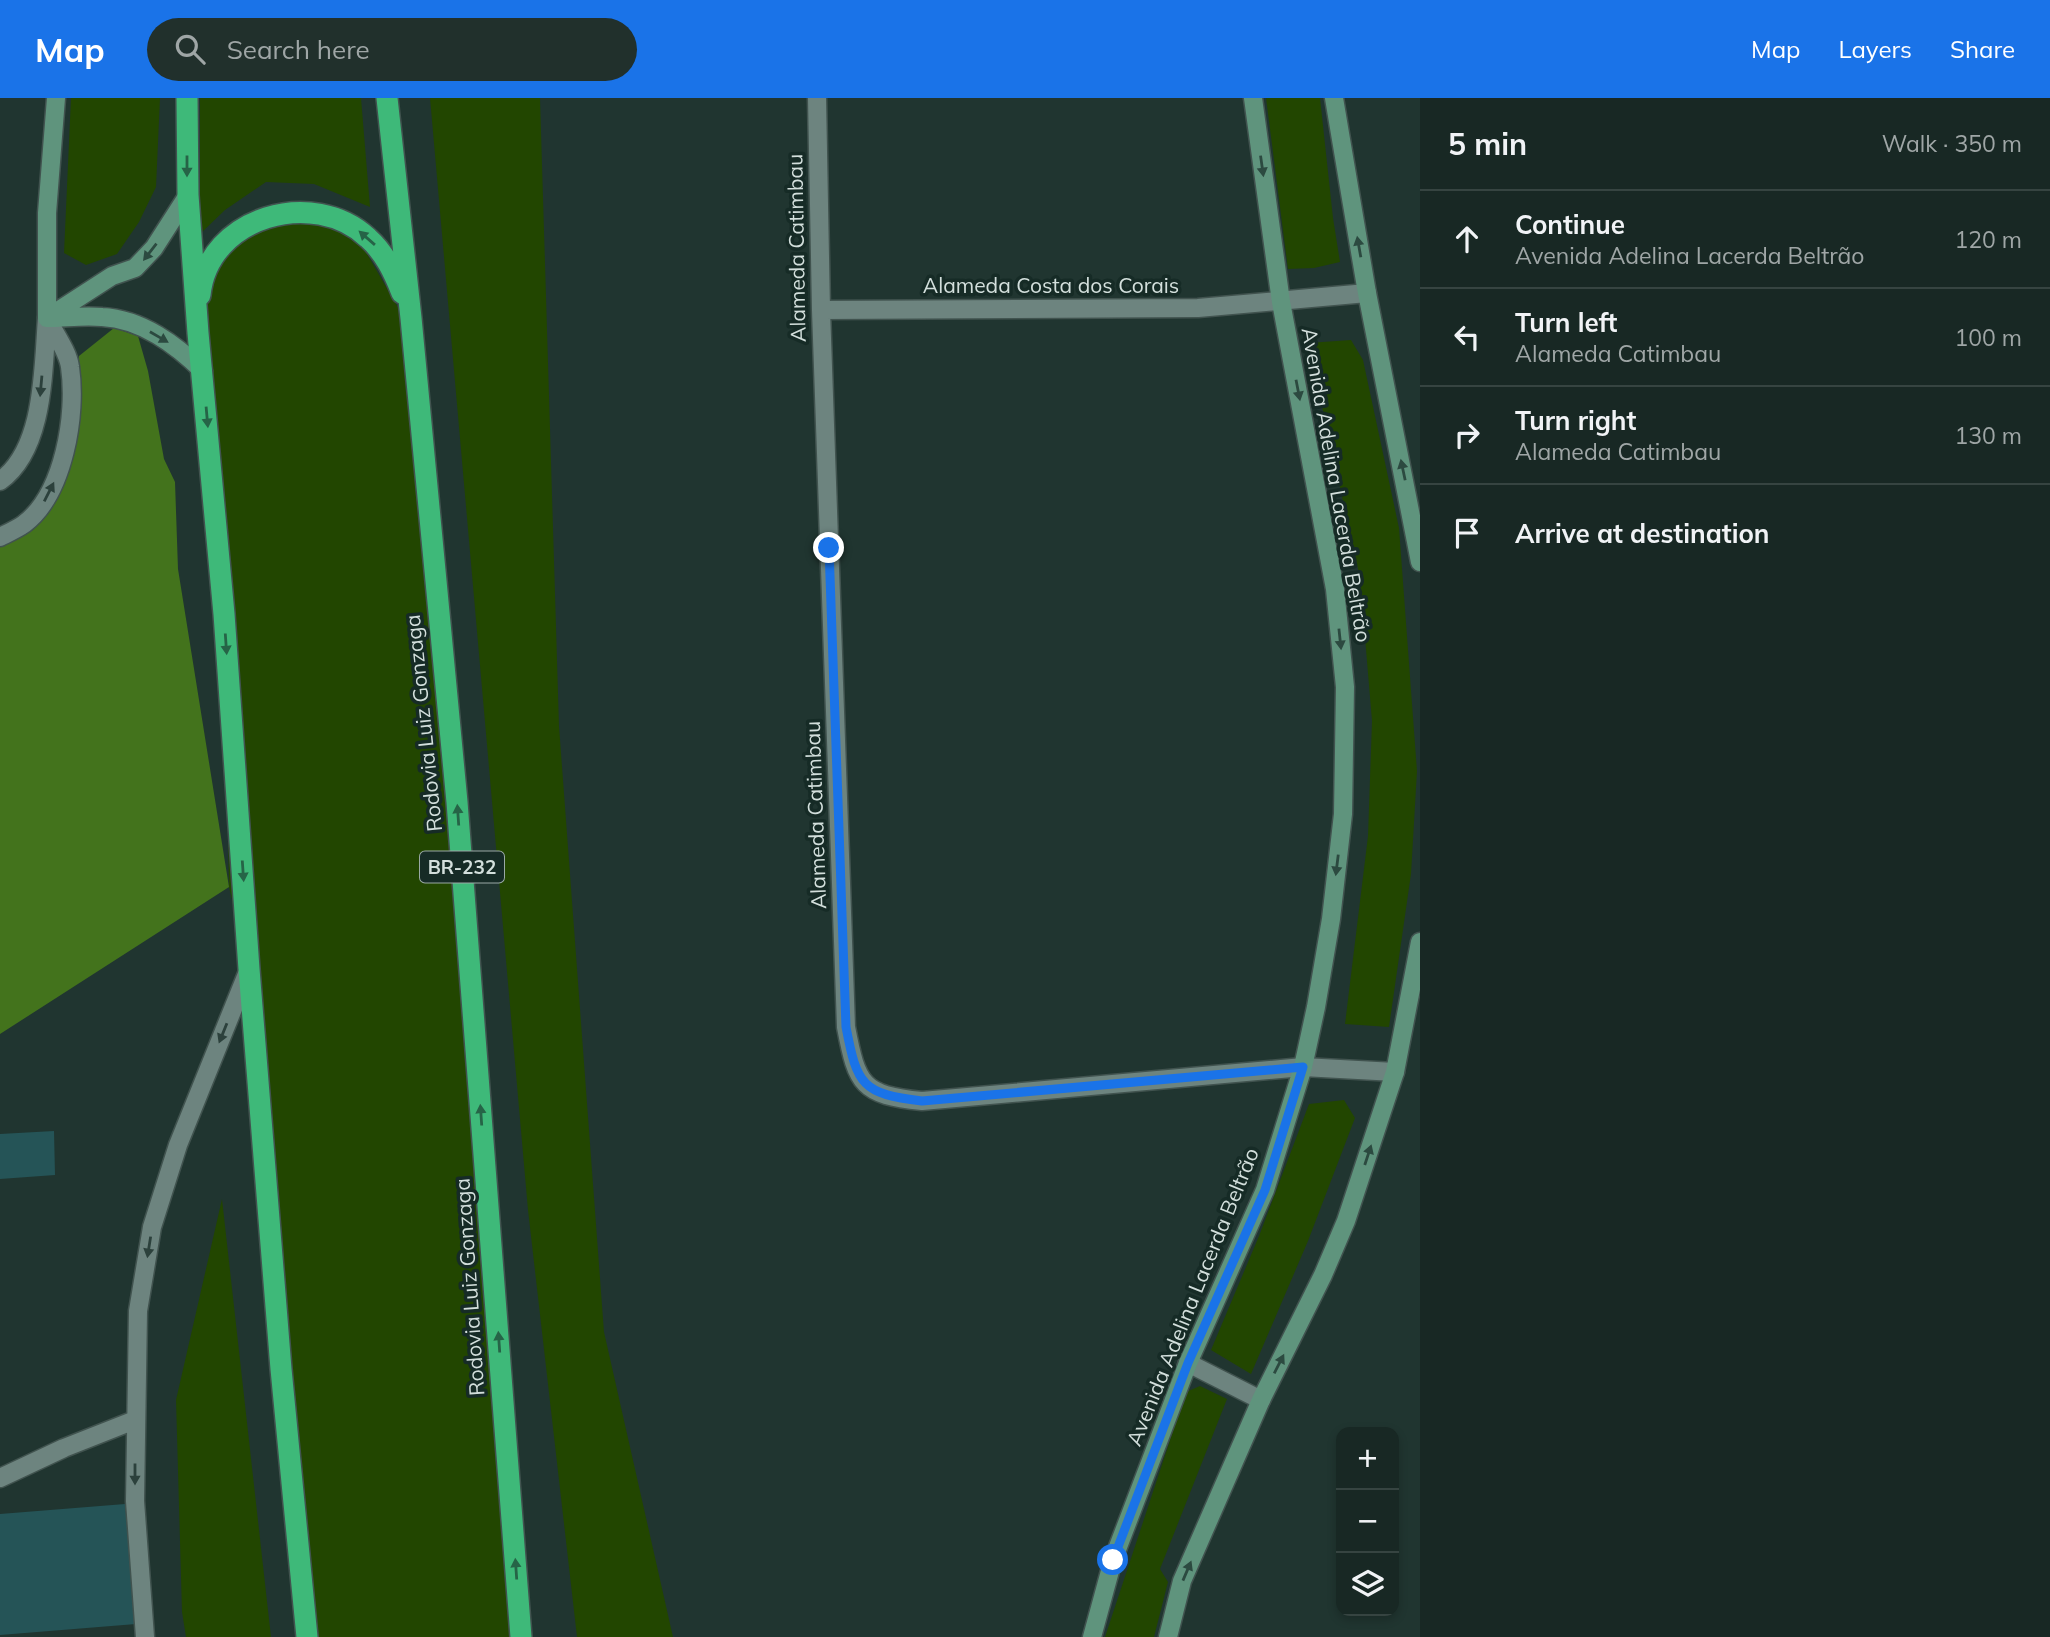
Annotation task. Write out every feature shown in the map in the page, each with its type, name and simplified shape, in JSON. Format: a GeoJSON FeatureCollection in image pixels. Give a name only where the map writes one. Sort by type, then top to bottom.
{"type":"FeatureCollection","features":[{"type":"Feature","properties":{"kind":"highway"},"geometry":{"type":"LineString","coordinates":[[187,98],[188,195],[198,333],[224,614],[280,1355],[307,1637]]}},
{"type":"Feature","properties":{"kind":"highway","name":"Rodovia Luiz Gonzaga"},"geometry":{"type":"LineString","coordinates":[[387,98],[411,318],[457,802],[522,1637]]}},
{"type":"Feature","properties":{"kind":"highway"},"geometry":{"type":"LineString","coordinates":[[198,333],[201,283],[212,260],[228,240],[248,225],[272,215],[297,211],[322,214],[346,222],[368,237],[384,256],[411,318]]}},
{"type":"Feature","properties":{"kind":"main road"},"geometry":{"type":"LineString","coordinates":[[47,318],[47,212],[56,98]]}},
{"type":"Feature","properties":{"kind":"main road","name":"Avenida Adelina Lacerda Beltrão"},"geometry":{"type":"LineString","coordinates":[[1092,1637],[1113,1560],[1188,1363],[1265,1190],[1303,1067],[1329,929],[1342,827],[1345,687],[1335,589],[1281,302],[1253,98]]}},
{"type":"Feature","properties":{"kind":"main road"},"geometry":{"type":"LineString","coordinates":[[1334,98],[1367,293],[1420,562]]}},
{"type":"Feature","properties":{"kind":"main road"},"geometry":{"type":"LineString","coordinates":[[47,318],[111,276],[135,268],[154,248],[188,195]]}},
{"type":"Feature","properties":{"kind":"main road"},"geometry":{"type":"LineString","coordinates":[[47,318],[102,316],[125,320],[181,350],[203,371]]}},
{"type":"Feature","properties":{"kind":"main road"},"geometry":{"type":"LineString","coordinates":[[1168,1637],[1182,1581],[1261,1400],[1323,1275],[1346,1221],[1395,1072],[1420,943]]}},
{"type":"Feature","properties":{"kind":"street","name":"Alameda Catimbau"},"geometry":{"type":"LineString","coordinates":[[817,98],[821,310],[846,1027],[852,1057],[865,1085],[890,1097],[922,1101],[1303,1067]]}},
{"type":"Feature","properties":{"kind":"street","name":"Alameda Costa dos Corais"},"geometry":{"type":"LineString","coordinates":[[821,310],[1198,308],[1367,293]]}},
{"type":"Feature","properties":{"kind":"street"},"geometry":{"type":"LineString","coordinates":[[0,481],[13,472],[30,443],[40,398],[47,318]]}},
{"type":"Feature","properties":{"kind":"street"},"geometry":{"type":"LineString","coordinates":[[0,537],[25,524],[45,500],[61,467],[68,437],[70,365],[47,318]]}},
{"type":"Feature","properties":{"kind":"street"},"geometry":{"type":"LineString","coordinates":[[145,1637],[135,1501],[138,1311],[152,1227],[178,1144],[249,970]]}},
{"type":"Feature","properties":{"kind":"street"},"geometry":{"type":"LineString","coordinates":[[1303,1067],[1395,1072]]}},
{"type":"Feature","properties":{"kind":"street"},"geometry":{"type":"LineString","coordinates":[[1188,1363],[1261,1400]]}},
{"type":"Feature","properties":{"kind":"street"},"geometry":{"type":"LineString","coordinates":[[0,1478],[64,1448],[135,1420]]}},
{"type":"Feature","properties":{"kind":"green space"},"geometry":{"type":"Polygon","coordinates":[[[71,98],[160,98],[156,187],[139,222],[117,254],[86,265],[64,253],[71,98]]]}},
{"type":"Feature","properties":{"kind":"green space"},"geometry":{"type":"Polygon","coordinates":[[[200,98],[361,98],[370,207],[314,184],[266,182],[225,210],[200,234],[200,98]]]}},
{"type":"Feature","properties":{"kind":"green space"},"geometry":{"type":"Polygon","coordinates":[[[430,98],[540,98],[559,726],[604,1332],[673,1637],[577,1637],[528,1210],[430,98]]]}},
{"type":"Feature","properties":{"kind":"green space"},"geometry":{"type":"Polygon","coordinates":[[[1266,98],[1320,98],[1340,262],[1314,268],[1288,269],[1266,98]]]}},
{"type":"Feature","properties":{"kind":"green space"},"geometry":{"type":"Polygon","coordinates":[[[245,220],[322,222],[359,240],[411,330],[524,1637],[317,1637],[249,970],[229,887],[224,614],[206,319],[214,263],[245,220]]]}},
{"type":"Feature","properties":{"kind":"green space"},"geometry":{"type":"Polygon","coordinates":[[[114,328],[138,336],[148,371],[164,459],[175,482],[178,569],[229,887],[0,1034],[0,540],[33,530],[69,460],[79,356],[114,328]]]}},
{"type":"Feature","properties":{"kind":"green space"},"geometry":{"type":"Polygon","coordinates":[[[1351,340],[1363,360],[1399,528],[1417,771],[1411,874],[1389,1027],[1345,1024],[1368,836],[1372,721],[1360,578],[1308,343],[1351,340]]]}},
{"type":"Feature","properties":{"kind":"green space"},"geometry":{"type":"Polygon","coordinates":[[[1344,1100],[1355,1118],[1308,1241],[1251,1374],[1211,1350],[1259,1236],[1309,1104],[1344,1100]]]}},
{"type":"Feature","properties":{"kind":"green space"},"geometry":{"type":"Polygon","coordinates":[[[222,1199],[271,1637],[186,1637],[182,1612],[176,1400],[222,1199]]]}},
{"type":"Feature","properties":{"kind":"green space"},"geometry":{"type":"Polygon","coordinates":[[[1200,1386],[1227,1399],[1160,1569],[1168,1582],[1154,1637],[1105,1637],[1186,1392],[1200,1386]]]}},
{"type":"Feature","properties":{"kind":"building"},"geometry":{"type":"Polygon","coordinates":[[[54,1131],[55,1175],[0,1179],[0,1134],[54,1131]]]}},
{"type":"Feature","properties":{"kind":"building"},"geometry":{"type":"Polygon","coordinates":[[[125,1504],[136,1624],[0,1635],[0,1514],[125,1504]]]}},
{"type":"Feature","properties":{"kind":"route"},"geometry":{"type":"LineString","coordinates":[[829,548],[846,1027],[852,1057],[865,1085],[890,1097],[922,1101],[1303,1067],[1265,1190],[1188,1363],[1113,1560]]}}]}
